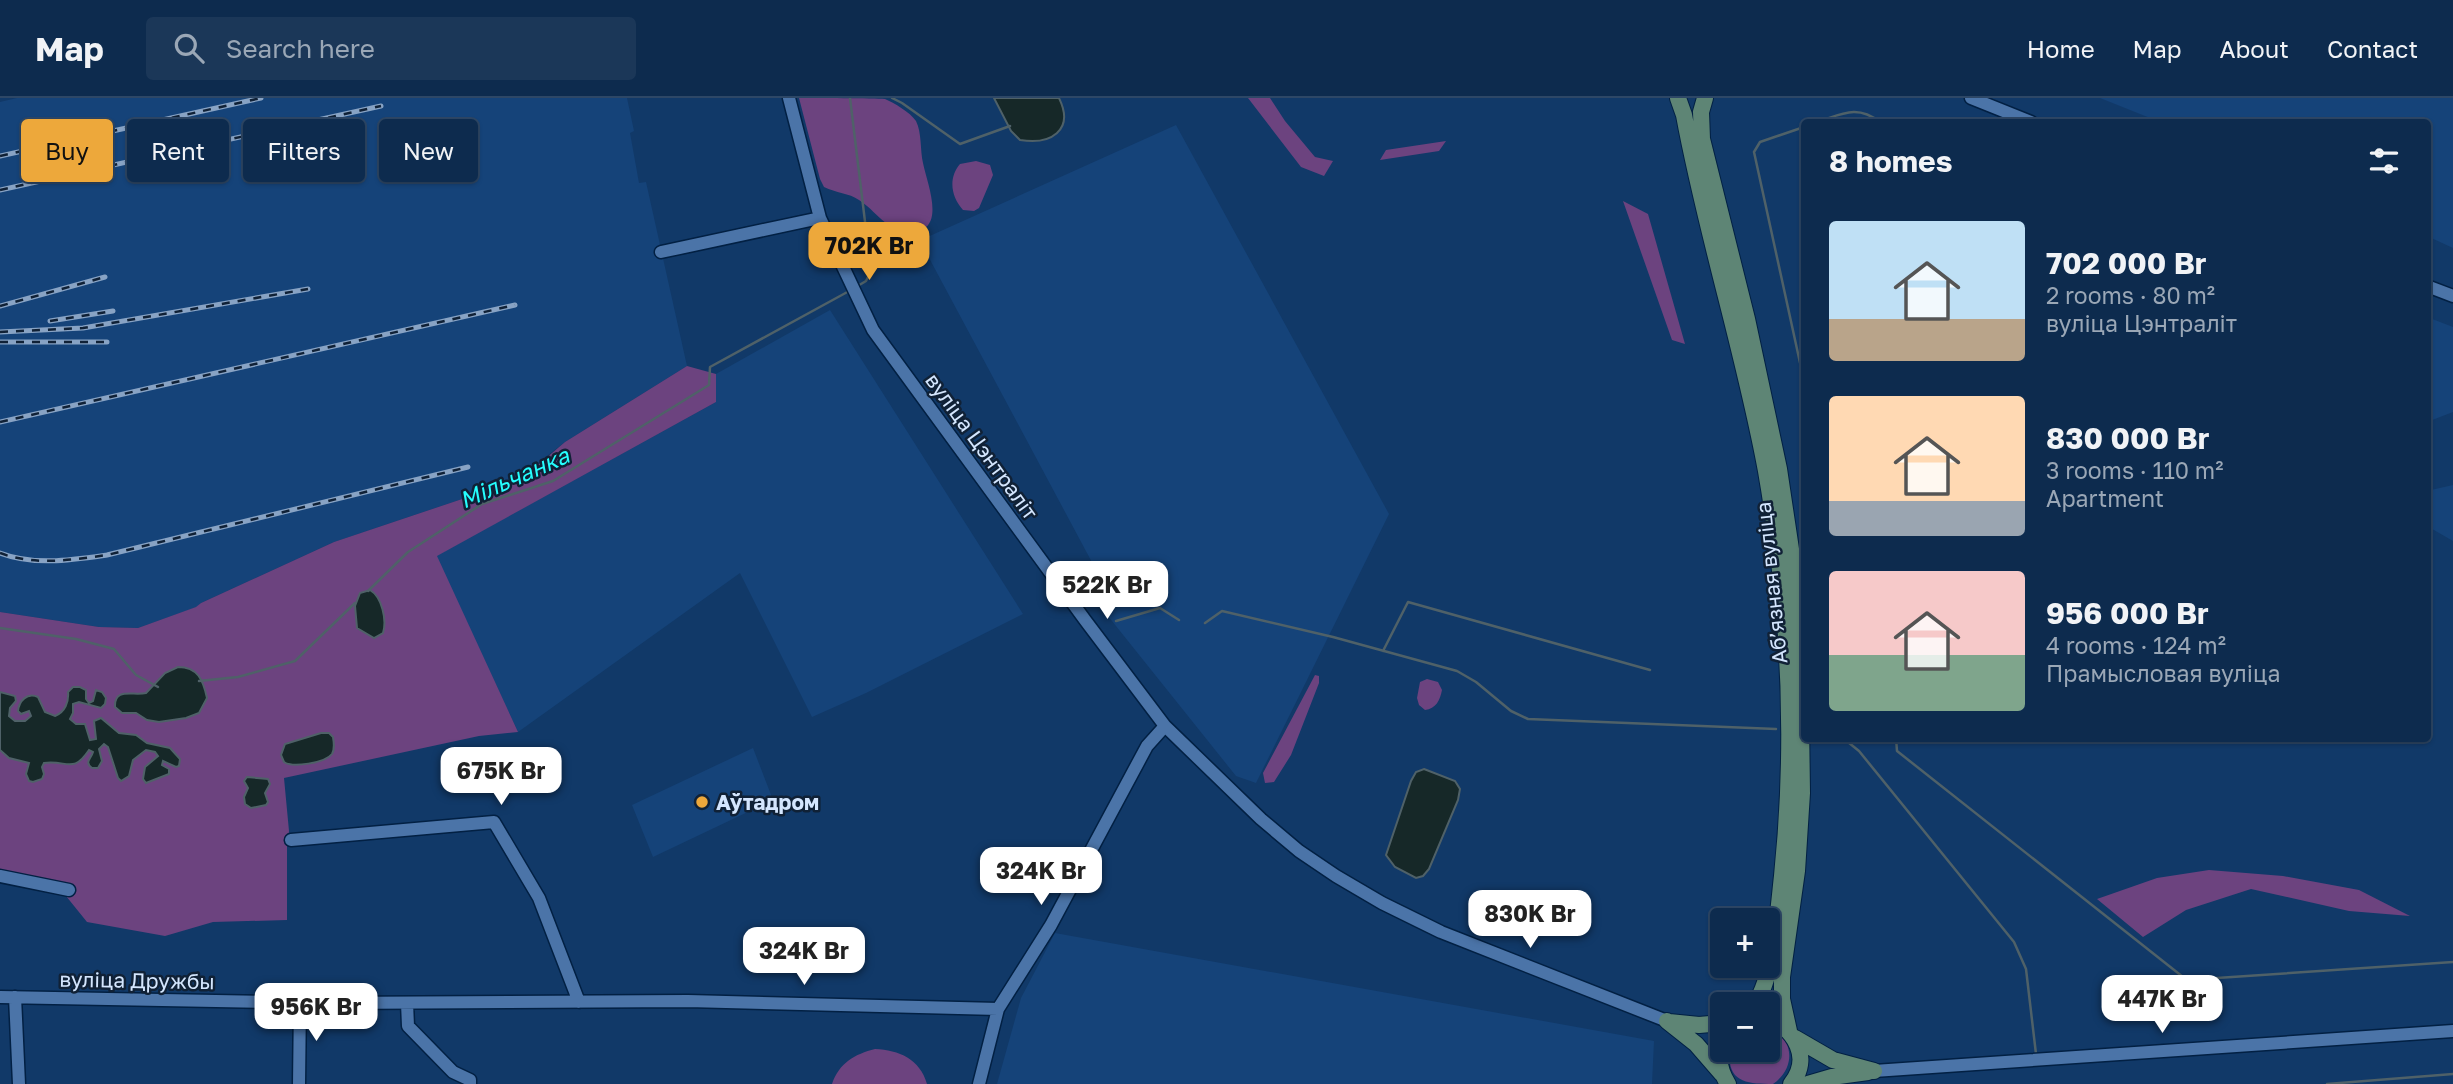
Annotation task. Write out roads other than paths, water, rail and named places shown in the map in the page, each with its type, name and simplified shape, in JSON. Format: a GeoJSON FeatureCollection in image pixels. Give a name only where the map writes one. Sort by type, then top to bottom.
{"type":"FeatureCollection","features":[{"type":"Feature","properties":{"kind":"main road"},"geometry":{"type":"LineString","coordinates":[[1678,98],[1696,144]]}},
{"type":"Feature","properties":{"kind":"main road"},"geometry":{"type":"LineString","coordinates":[[1696,144],[1705,98]]}},
{"type":"Feature","properties":{"kind":"main road","name":"Абʼязная вуліца"},"geometry":{"type":"LineString","coordinates":[[1696,144],[1766,471],[1787,643],[1787,826],[1767,980],[1761,992]]}},
{"type":"Feature","properties":{"kind":"main road","name":"Абʼязная вуліца"},"geometry":{"type":"LineString","coordinates":[[1696,144],[1747,319],[1779,469],[1795,576],[1801,714]]}},
{"type":"Feature","properties":{"kind":"main road","name":"Абʼязная вуліца"},"geometry":{"type":"LineString","coordinates":[[1791,1084],[1800,1065],[1800,1051],[1782,999],[1782,976],[1797,871],[1801,742]]}},
{"type":"Feature","properties":{"kind":"main road"},"geometry":{"type":"LineString","coordinates":[[1667,1021],[1710,1024]]}},
{"type":"Feature","properties":{"kind":"main road"},"geometry":{"type":"LineString","coordinates":[[1667,1021],[1696,1044],[1725,1079]]}},
{"type":"Feature","properties":{"kind":"main road"},"geometry":{"type":"LineString","coordinates":[[1780,1024],[1833,1060],[1874,1071]]}},
{"type":"Feature","properties":{"kind":"main road"},"geometry":{"type":"LineString","coordinates":[[1808,1084],[1832,1077],[1874,1071]]}},
{"type":"Feature","properties":{"kind":"street","name":"вуліца Цэнтраліт"},"geometry":{"type":"LineString","coordinates":[[789,98],[820,218],[873,330],[1165,726],[1261,819],[1299,851],[1382,903],[1441,932],[1667,1021]]}},
{"type":"Feature","properties":{"kind":"street"},"geometry":{"type":"LineString","coordinates":[[1971,98],[2024,119]]}},
{"type":"Feature","properties":{"kind":"street"},"geometry":{"type":"LineString","coordinates":[[661,252],[820,218]]}},
{"type":"Feature","properties":{"kind":"street"},"geometry":{"type":"LineString","coordinates":[[2431,288],[2453,296]]}},
{"type":"Feature","properties":{"kind":"street"},"geometry":{"type":"LineString","coordinates":[[979,1084],[998,1009],[1051,925],[1147,746],[1165,726]]}},
{"type":"Feature","properties":{"kind":"street"},"geometry":{"type":"LineString","coordinates":[[291,840],[494,822],[539,898],[579,1002]]}},
{"type":"Feature","properties":{"kind":"street"},"geometry":{"type":"LineString","coordinates":[[0,876],[69,890]]}},
{"type":"Feature","properties":{"kind":"street","name":"вуліца Дружбы"},"geometry":{"type":"LineString","coordinates":[[0,997],[407,1003],[743,1002],[998,1009]]}},
{"type":"Feature","properties":{"kind":"street"},"geometry":{"type":"LineString","coordinates":[[15,997],[19,1084]]}},
{"type":"Feature","properties":{"kind":"street"},"geometry":{"type":"LineString","coordinates":[[299,1084],[300,1002]]}},
{"type":"Feature","properties":{"kind":"street"},"geometry":{"type":"LineString","coordinates":[[407,1003],[408,1026],[453,1072],[470,1080],[470,1084]]}},
{"type":"Feature","properties":{"kind":"street"},"geometry":{"type":"LineString","coordinates":[[1874,1071],[2453,1031]]}},
{"type":"Feature","properties":{"kind":"waterway","name":"Мільчанка"},"geometry":{"type":"LineString","coordinates":[[850,98],[871,271],[866,281],[856,287]]}},
{"type":"Feature","properties":{"kind":"waterway"},"geometry":{"type":"LineString","coordinates":[[892,98],[960,144],[1010,126]]}},
{"type":"Feature","properties":{"kind":"waterway"},"geometry":{"type":"LineString","coordinates":[[1826,119],[1849,112],[1864,113],[1875,119]]}},
{"type":"Feature","properties":{"kind":"waterway"},"geometry":{"type":"LineString","coordinates":[[1801,128],[1760,142],[1754,152],[1801,367]]}},
{"type":"Feature","properties":{"kind":"waterway","name":"Мільчанка"},"geometry":{"type":"LineString","coordinates":[[368,591],[408,552],[482,504],[553,481],[709,385],[710,367],[851,290]]}},
{"type":"Feature","properties":{"kind":"waterway"},"geometry":{"type":"LineString","coordinates":[[1383,651],[1408,602],[1650,670]]}},
{"type":"Feature","properties":{"kind":"waterway","name":"Мільчанка"},"geometry":{"type":"LineString","coordinates":[[199,681],[238,677],[295,661],[355,603]]}},
{"type":"Feature","properties":{"kind":"waterway"},"geometry":{"type":"LineString","coordinates":[[1116,621],[1160,608],[1179,620]]}},
{"type":"Feature","properties":{"kind":"waterway"},"geometry":{"type":"LineString","coordinates":[[1205,623],[1222,611],[1333,637],[1457,671],[1476,682],[1511,711],[1528,719],[1776,729]]}},
{"type":"Feature","properties":{"kind":"waterway","name":"Мільчанка"},"geometry":{"type":"LineString","coordinates":[[0,628],[76,639],[114,649],[136,675],[158,687]]}},
{"type":"Feature","properties":{"kind":"waterway"},"geometry":{"type":"LineString","coordinates":[[1848,742],[1859,751],[2014,942],[2026,969],[2036,1054]]}},
{"type":"Feature","properties":{"kind":"waterway"},"geometry":{"type":"LineString","coordinates":[[1896,742],[1897,751],[2183,977],[2202,979],[2453,962]]}},
{"type":"Feature","properties":{"kind":"waterway"},"geometry":{"type":"LineString","coordinates":[[2327,1084],[2453,1074]]}},
{"type":"Feature","properties":{"kind":"railway"},"geometry":{"type":"LineString","coordinates":[[0,156],[261,98]]}},
{"type":"Feature","properties":{"kind":"railway"},"geometry":{"type":"LineString","coordinates":[[0,190],[381,106]]}},
{"type":"Feature","properties":{"kind":"railway"},"geometry":{"type":"LineString","coordinates":[[0,306],[105,277]]}},
{"type":"Feature","properties":{"kind":"railway"},"geometry":{"type":"LineString","coordinates":[[0,332],[83,328],[308,289]]}},
{"type":"Feature","properties":{"kind":"railway"},"geometry":{"type":"LineString","coordinates":[[0,422],[515,305]]}},
{"type":"Feature","properties":{"kind":"railway"},"geometry":{"type":"LineString","coordinates":[[50,321],[113,311]]}},
{"type":"Feature","properties":{"kind":"railway"},"geometry":{"type":"LineString","coordinates":[[0,342],[107,342]]}},
{"type":"Feature","properties":{"kind":"railway"},"geometry":{"type":"LineString","coordinates":[[0,553],[40,561],[107,555],[468,467]]}},
{"type":"Feature","properties":{"kind":"place","name":"Аўтадром"},"geometry":{"type":"Point","coordinates":[702,802]}}]}
